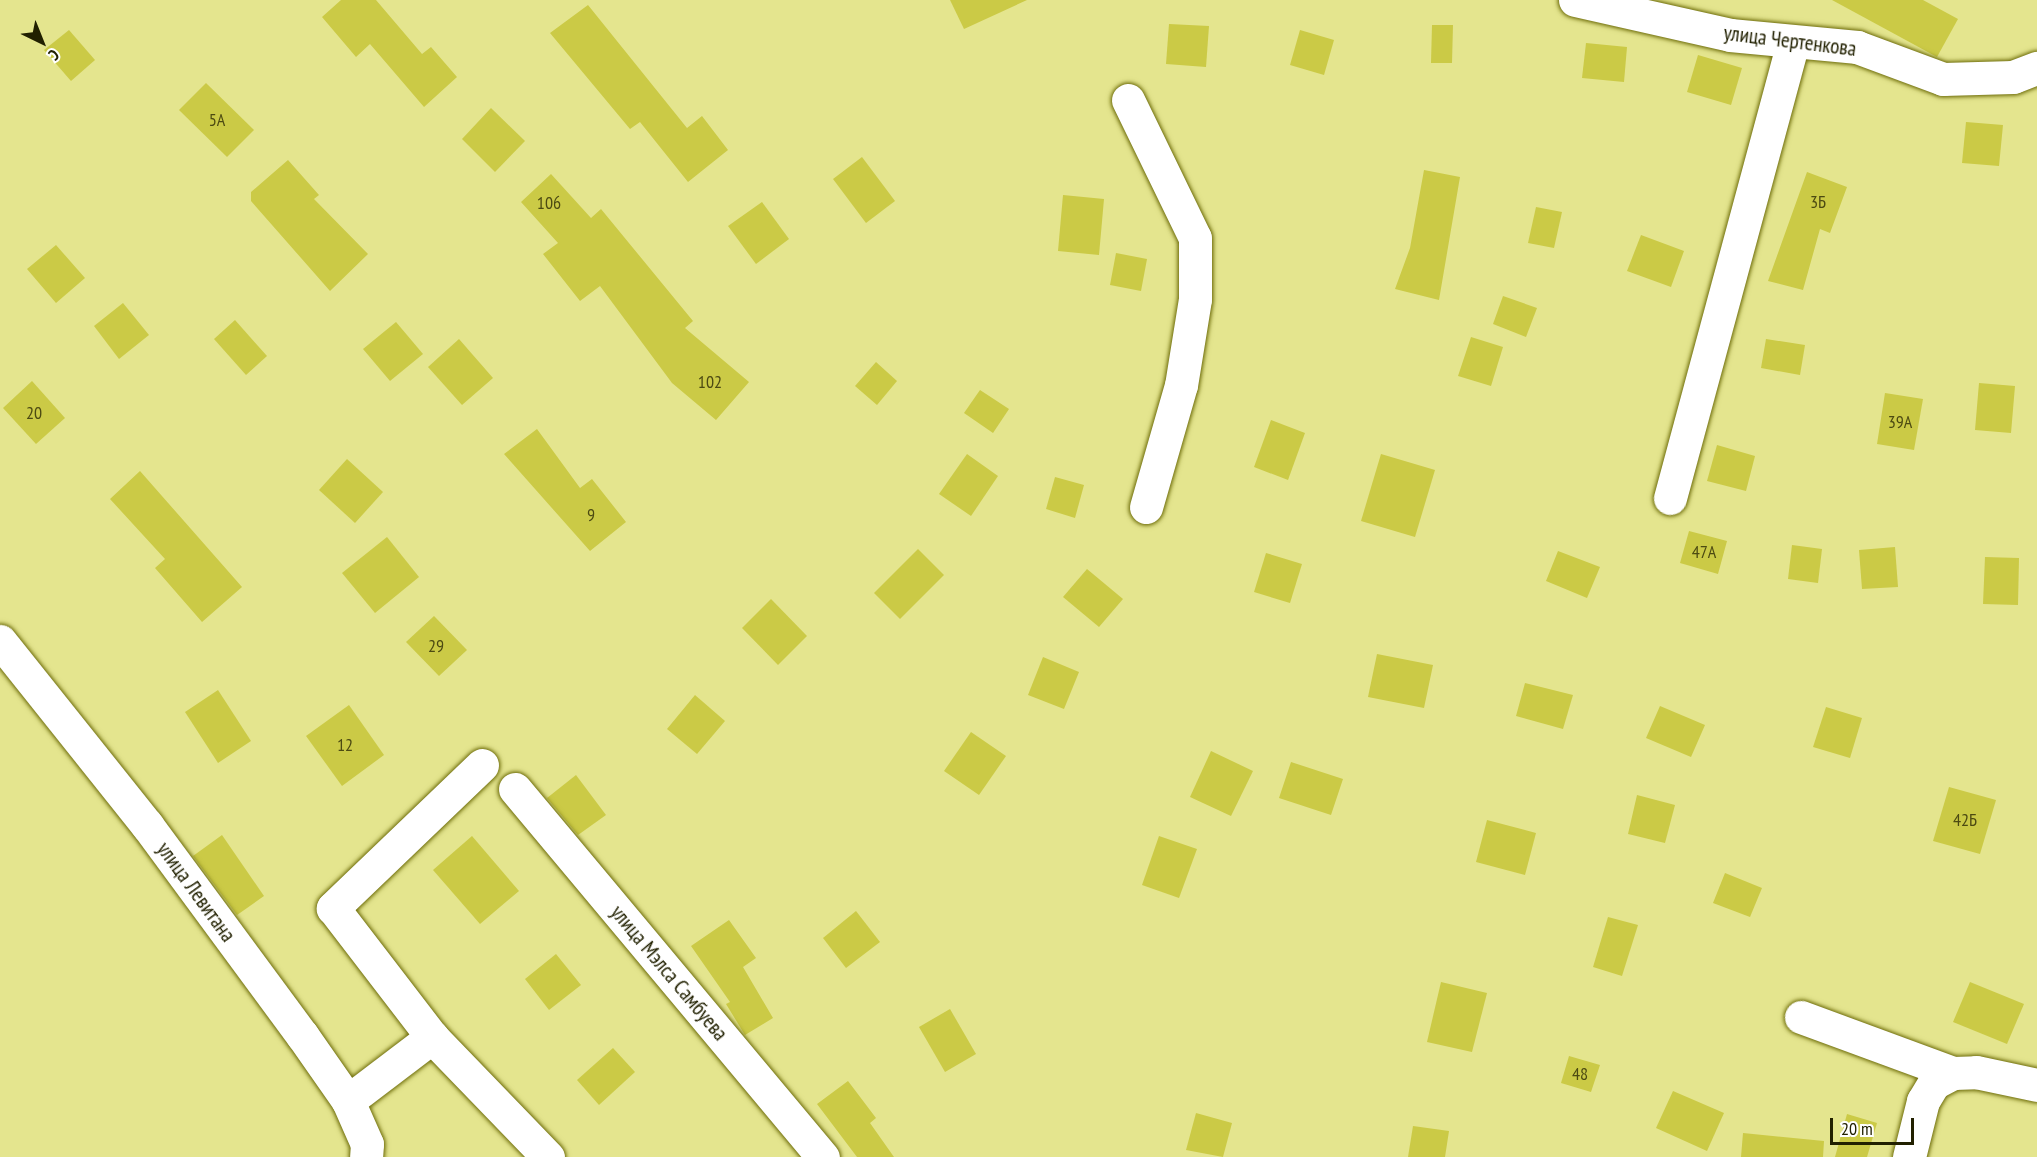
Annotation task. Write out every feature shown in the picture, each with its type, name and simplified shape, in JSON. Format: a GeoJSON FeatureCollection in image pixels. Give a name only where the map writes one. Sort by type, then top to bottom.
{"type":"FeatureCollection","features":[{"type":"Feature","properties":{"kind":"street","name":"улица Чертенкова"},"geometry":{"type":"LineString","coordinates":[[1575,0],[1792,45],[1857,48],[1943,80],[2013,77],[2037,68]]}},
{"type":"Feature","properties":{"kind":"street"},"geometry":{"type":"LineString","coordinates":[[1670,498],[1792,45]]}},
{"type":"Feature","properties":{"kind":"street"},"geometry":{"type":"LineString","coordinates":[[1128,100],[1195,238],[1195,299],[1181,385],[1146,507]]}},
{"type":"Feature","properties":{"kind":"street","name":"улица Левитана"},"geometry":{"type":"LineString","coordinates":[[0,641],[147,825],[348,1101],[367,1144],[366,1157]]}},
{"type":"Feature","properties":{"kind":"street"},"geometry":{"type":"LineString","coordinates":[[482,765],[333,908],[432,1037],[548,1157]]}},
{"type":"Feature","properties":{"kind":"street","name":"улица Мэлса Самбуева"},"geometry":{"type":"LineString","coordinates":[[515,789],[823,1157]]}},
{"type":"Feature","properties":{"kind":"street"},"geometry":{"type":"LineString","coordinates":[[1801,1017],[1953,1073],[1976,1072],[2037,1085]]}},
{"type":"Feature","properties":{"kind":"street"},"geometry":{"type":"LineString","coordinates":[[348,1101],[432,1037]]}},
{"type":"Feature","properties":{"kind":"street"},"geometry":{"type":"LineString","coordinates":[[1909,1157],[1923,1101],[1934,1083],[1953,1073]]}},
{"type":"Feature","properties":{"kind":"building"},"geometry":{"type":"Polygon","coordinates":[[[341,0],[376,0],[422,54],[431,47],[457,77],[424,107],[370,44],[356,57],[322,17],[341,0]]]}},
{"type":"Feature","properties":{"kind":"building"},"geometry":{"type":"Polygon","coordinates":[[[950,0],[1027,0],[964,29],[950,0]]]}},
{"type":"Feature","properties":{"kind":"building"},"geometry":{"type":"Polygon","coordinates":[[[1832,0],[1923,0],[1958,19],[1937,57],[1832,0]]]}},
{"type":"Feature","properties":{"kind":"building"},"geometry":{"type":"Polygon","coordinates":[[[588,5],[687,128],[702,116],[728,150],[688,182],[640,122],[630,129],[550,33],[588,5]]]}},
{"type":"Feature","properties":{"kind":"building"},"geometry":{"type":"Polygon","coordinates":[[[1169,24],[1209,26],[1206,67],[1166,64],[1169,24]]]}},
{"type":"Feature","properties":{"kind":"building"},"geometry":{"type":"Polygon","coordinates":[[[1432,25],[1453,25],[1452,63],[1431,63],[1432,25]]]}},
{"type":"Feature","properties":{"kind":"building"},"geometry":{"type":"Polygon","coordinates":[[[69,30],[95,60],[71,81],[44,50],[69,30]]]}},
{"type":"Feature","properties":{"kind":"building"},"geometry":{"type":"Polygon","coordinates":[[[1300,30],[1334,40],[1324,75],[1290,65],[1300,30]]]}},
{"type":"Feature","properties":{"kind":"building"},"geometry":{"type":"Polygon","coordinates":[[[1586,43],[1627,47],[1624,82],[1582,78],[1586,43]]]}},
{"type":"Feature","properties":{"kind":"building"},"geometry":{"type":"Polygon","coordinates":[[[1698,55],[1742,68],[1731,105],[1687,92],[1698,55]]]}},
{"type":"Feature","properties":{"kind":"building"},"geometry":{"type":"Polygon","coordinates":[[[206,83],[254,130],[227,157],[179,110],[206,83]]]}},
{"type":"Feature","properties":{"kind":"building"},"geometry":{"type":"Polygon","coordinates":[[[491,108],[525,141],[495,172],[462,139],[491,108]]]}},
{"type":"Feature","properties":{"kind":"building"},"geometry":{"type":"Polygon","coordinates":[[[1966,122],[2003,125],[1999,166],[1962,163],[1966,122]]]}},
{"type":"Feature","properties":{"kind":"building"},"geometry":{"type":"Polygon","coordinates":[[[862,157],[895,201],[866,223],[833,179],[862,157]]]}},
{"type":"Feature","properties":{"kind":"building"},"geometry":{"type":"Polygon","coordinates":[[[288,160],[319,195],[314,199],[368,254],[330,291],[251,201],[251,192],[288,160]]]}},
{"type":"Feature","properties":{"kind":"building"},"geometry":{"type":"Polygon","coordinates":[[[1424,170],[1460,177],[1439,300],[1395,289],[1410,248],[1424,170]]]}},
{"type":"Feature","properties":{"kind":"building"},"geometry":{"type":"Polygon","coordinates":[[[1807,172],[1847,187],[1830,233],[1820,229],[1803,290],[1768,281],[1807,172]]]}},
{"type":"Feature","properties":{"kind":"building"},"geometry":{"type":"Polygon","coordinates":[[[551,174],[591,218],[601,209],[693,321],[685,328],[749,382],[716,420],[672,383],[600,286],[580,301],[543,254],[558,243],[521,202],[551,174]]]}},
{"type":"Feature","properties":{"kind":"building"},"geometry":{"type":"Polygon","coordinates":[[[1063,195],[1104,199],[1099,255],[1058,251],[1063,195]]]}},
{"type":"Feature","properties":{"kind":"building"},"geometry":{"type":"Polygon","coordinates":[[[762,202],[789,239],[756,264],[728,226],[762,202]]]}},
{"type":"Feature","properties":{"kind":"building"},"geometry":{"type":"Polygon","coordinates":[[[1536,207],[1562,212],[1554,248],[1528,243],[1536,207]]]}},
{"type":"Feature","properties":{"kind":"building"},"geometry":{"type":"Polygon","coordinates":[[[1641,235],[1684,251],[1671,287],[1627,271],[1641,235]]]}},
{"type":"Feature","properties":{"kind":"building"},"geometry":{"type":"Polygon","coordinates":[[[56,245],[85,278],[56,303],[27,269],[56,245]]]}},
{"type":"Feature","properties":{"kind":"building"},"geometry":{"type":"Polygon","coordinates":[[[1116,253],[1147,259],[1141,291],[1110,285],[1116,253]]]}},
{"type":"Feature","properties":{"kind":"building"},"geometry":{"type":"Polygon","coordinates":[[[1503,296],[1537,308],[1526,337],[1493,324],[1503,296]]]}},
{"type":"Feature","properties":{"kind":"building"},"geometry":{"type":"Polygon","coordinates":[[[123,303],[149,335],[119,359],[94,326],[123,303]]]}},
{"type":"Feature","properties":{"kind":"building"},"geometry":{"type":"Polygon","coordinates":[[[235,320],[267,356],[246,375],[214,339],[235,320]]]}},
{"type":"Feature","properties":{"kind":"building"},"geometry":{"type":"Polygon","coordinates":[[[396,322],[423,354],[390,381],[363,349],[396,322]]]}},
{"type":"Feature","properties":{"kind":"building"},"geometry":{"type":"Polygon","coordinates":[[[1471,337],[1503,347],[1491,386],[1458,376],[1471,337]]]}},
{"type":"Feature","properties":{"kind":"building"},"geometry":{"type":"Polygon","coordinates":[[[459,339],[493,378],[462,405],[428,367],[459,339]]]}},
{"type":"Feature","properties":{"kind":"building"},"geometry":{"type":"Polygon","coordinates":[[[1766,339],[1805,345],[1800,375],[1761,368],[1766,339]]]}},
{"type":"Feature","properties":{"kind":"building"},"geometry":{"type":"Polygon","coordinates":[[[876,362],[897,381],[877,405],[855,386],[876,362]]]}},
{"type":"Feature","properties":{"kind":"building"},"geometry":{"type":"Polygon","coordinates":[[[32,381],[65,418],[36,444],[3,408],[32,381]]]}},
{"type":"Feature","properties":{"kind":"building"},"geometry":{"type":"Polygon","coordinates":[[[1979,383],[2015,386],[2011,433],[1975,430],[1979,383]]]}},
{"type":"Feature","properties":{"kind":"building"},"geometry":{"type":"Polygon","coordinates":[[[980,390],[1009,409],[993,433],[964,413],[980,390]]]}},
{"type":"Feature","properties":{"kind":"building"},"geometry":{"type":"Polygon","coordinates":[[[1885,393],[1923,399],[1914,450],[1877,444],[1885,393]]]}},
{"type":"Feature","properties":{"kind":"building"},"geometry":{"type":"Polygon","coordinates":[[[1271,420],[1305,433],[1288,480],[1254,467],[1271,420]]]}},
{"type":"Feature","properties":{"kind":"building"},"geometry":{"type":"Polygon","coordinates":[[[537,429],[580,488],[592,479],[626,522],[590,551],[504,454],[537,429]]]}},
{"type":"Feature","properties":{"kind":"building"},"geometry":{"type":"Polygon","coordinates":[[[1717,445],[1755,456],[1746,491],[1707,481],[1717,445]]]}},
{"type":"Feature","properties":{"kind":"building"},"geometry":{"type":"Polygon","coordinates":[[[967,454],[998,476],[971,516],[939,494],[967,454]]]}},
{"type":"Feature","properties":{"kind":"building"},"geometry":{"type":"Polygon","coordinates":[[[1381,454],[1435,470],[1415,537],[1361,521],[1381,454]]]}},
{"type":"Feature","properties":{"kind":"building"},"geometry":{"type":"Polygon","coordinates":[[[347,459],[383,492],[355,523],[319,490],[347,459]]]}},
{"type":"Feature","properties":{"kind":"building"},"geometry":{"type":"Polygon","coordinates":[[[140,471],[242,587],[202,622],[155,568],[165,559],[110,499],[140,471]]]}},
{"type":"Feature","properties":{"kind":"building"},"geometry":{"type":"Polygon","coordinates":[[[1055,477],[1084,485],[1075,518],[1046,509],[1055,477]]]}},
{"type":"Feature","properties":{"kind":"building"},"geometry":{"type":"Polygon","coordinates":[[[1689,531],[1727,541],[1718,574],[1680,563],[1689,531]]]}},
{"type":"Feature","properties":{"kind":"building"},"geometry":{"type":"Polygon","coordinates":[[[387,537],[419,577],[375,613],[342,573],[387,537]]]}},
{"type":"Feature","properties":{"kind":"building"},"geometry":{"type":"Polygon","coordinates":[[[1792,545],[1822,549],[1818,583],[1788,579],[1792,545]]]}},
{"type":"Feature","properties":{"kind":"building"},"geometry":{"type":"Polygon","coordinates":[[[1895,547],[1898,587],[1862,589],[1859,550],[1895,547]]]}},
{"type":"Feature","properties":{"kind":"building"},"geometry":{"type":"Polygon","coordinates":[[[918,549],[944,575],[900,619],[874,593],[918,549]]]}},
{"type":"Feature","properties":{"kind":"building"},"geometry":{"type":"Polygon","coordinates":[[[1558,551],[1600,567],[1587,598],[1546,581],[1558,551]]]}},
{"type":"Feature","properties":{"kind":"building"},"geometry":{"type":"Polygon","coordinates":[[[1266,553],[1302,564],[1290,603],[1254,592],[1266,553]]]}},
{"type":"Feature","properties":{"kind":"building"},"geometry":{"type":"Polygon","coordinates":[[[1985,557],[2019,558],[2018,605],[1983,604],[1985,557]]]}},
{"type":"Feature","properties":{"kind":"building"},"geometry":{"type":"Polygon","coordinates":[[[1087,569],[1123,599],[1099,627],[1063,597],[1087,569]]]}},
{"type":"Feature","properties":{"kind":"building"},"geometry":{"type":"Polygon","coordinates":[[[771,599],[807,636],[778,665],[742,628],[771,599]]]}},
{"type":"Feature","properties":{"kind":"building"},"geometry":{"type":"Polygon","coordinates":[[[434,616],[467,650],[439,676],[406,642],[434,616]]]}},
{"type":"Feature","properties":{"kind":"building"},"geometry":{"type":"Polygon","coordinates":[[[1377,654],[1433,665],[1424,708],[1368,697],[1377,654]]]}},
{"type":"Feature","properties":{"kind":"building"},"geometry":{"type":"Polygon","coordinates":[[[1043,657],[1079,672],[1064,709],[1028,695],[1043,657]]]}},
{"type":"Feature","properties":{"kind":"building"},"geometry":{"type":"Polygon","coordinates":[[[1525,683],[1573,695],[1563,729],[1516,716],[1525,683]]]}},
{"type":"Feature","properties":{"kind":"building"},"geometry":{"type":"Polygon","coordinates":[[[218,690],[251,741],[218,763],[185,712],[218,690]]]}},
{"type":"Feature","properties":{"kind":"building"},"geometry":{"type":"Polygon","coordinates":[[[695,695],[725,721],[697,754],[667,729],[695,695]]]}},
{"type":"Feature","properties":{"kind":"building"},"geometry":{"type":"Polygon","coordinates":[[[349,705],[384,755],[342,786],[306,736],[349,705]]]}},
{"type":"Feature","properties":{"kind":"building"},"geometry":{"type":"Polygon","coordinates":[[[1660,706],[1705,725],[1691,757],[1646,738],[1660,706]]]}},
{"type":"Feature","properties":{"kind":"building"},"geometry":{"type":"Polygon","coordinates":[[[1826,707],[1862,718],[1850,758],[1813,747],[1826,707]]]}},
{"type":"Feature","properties":{"kind":"building"},"geometry":{"type":"Polygon","coordinates":[[[971,732],[1006,756],[979,795],[944,771],[971,732]]]}},
{"type":"Feature","properties":{"kind":"building"},"geometry":{"type":"Polygon","coordinates":[[[1211,751],[1253,771],[1231,816],[1190,797],[1211,751]]]}},
{"type":"Feature","properties":{"kind":"building"},"geometry":{"type":"Polygon","coordinates":[[[1291,762],[1343,779],[1331,815],[1279,798],[1291,762]]]}},
{"type":"Feature","properties":{"kind":"building"},"geometry":{"type":"Polygon","coordinates":[[[576,775],[606,815],[578,835],[547,798],[576,775]]]}},
{"type":"Feature","properties":{"kind":"building"},"geometry":{"type":"Polygon","coordinates":[[[1949,787],[1996,800],[1980,854],[1933,841],[1949,787]]]}},
{"type":"Feature","properties":{"kind":"building"},"geometry":{"type":"Polygon","coordinates":[[[1637,795],[1675,805],[1665,843],[1628,834],[1637,795]]]}},
{"type":"Feature","properties":{"kind":"building"},"geometry":{"type":"Polygon","coordinates":[[[1487,820],[1536,833],[1525,875],[1476,862],[1487,820]]]}},
{"type":"Feature","properties":{"kind":"building"},"geometry":{"type":"Polygon","coordinates":[[[222,835],[264,896],[237,915],[193,856],[222,835]]]}},
{"type":"Feature","properties":{"kind":"building"},"geometry":{"type":"Polygon","coordinates":[[[472,836],[519,891],[480,924],[433,870],[472,836]]]}},
{"type":"Feature","properties":{"kind":"building"},"geometry":{"type":"Polygon","coordinates":[[[1159,836],[1197,849],[1179,898],[1142,885],[1159,836]]]}},
{"type":"Feature","properties":{"kind":"building"},"geometry":{"type":"Polygon","coordinates":[[[1725,873],[1762,888],[1750,917],[1713,903],[1725,873]]]}},
{"type":"Feature","properties":{"kind":"building"},"geometry":{"type":"Polygon","coordinates":[[[856,911],[880,942],[846,968],[823,938],[856,911]]]}},
{"type":"Feature","properties":{"kind":"building"},"geometry":{"type":"Polygon","coordinates":[[[1608,917],[1638,925],[1622,976],[1593,967],[1608,917]]]}},
{"type":"Feature","properties":{"kind":"building"},"geometry":{"type":"Polygon","coordinates":[[[729,920],[756,958],[743,967],[773,1018],[745,1035],[726,1004],[730,1002],[691,946],[729,920]]]}},
{"type":"Feature","properties":{"kind":"building"},"geometry":{"type":"Polygon","coordinates":[[[556,954],[581,985],[549,1010],[525,979],[556,954]]]}},
{"type":"Feature","properties":{"kind":"building"},"geometry":{"type":"Polygon","coordinates":[[[1441,982],[1487,993],[1472,1052],[1427,1042],[1441,982]]]}},
{"type":"Feature","properties":{"kind":"building"},"geometry":{"type":"Polygon","coordinates":[[[1970,982],[2024,1004],[2007,1044],[1953,1022],[1970,982]]]}},
{"type":"Feature","properties":{"kind":"building"},"geometry":{"type":"Polygon","coordinates":[[[950,1009],[976,1054],[945,1072],[919,1027],[950,1009]]]}},
{"type":"Feature","properties":{"kind":"building"},"geometry":{"type":"Polygon","coordinates":[[[613,1048],[635,1072],[599,1105],[577,1080],[613,1048]]]}},
{"type":"Feature","properties":{"kind":"building"},"geometry":{"type":"Polygon","coordinates":[[[1569,1056],[1600,1065],[1591,1092],[1561,1083],[1569,1056]]]}},
{"type":"Feature","properties":{"kind":"building"},"geometry":{"type":"Polygon","coordinates":[[[848,1081],[876,1118],[870,1123],[894,1157],[857,1157],[817,1104],[848,1081]]]}},
{"type":"Feature","properties":{"kind":"building"},"geometry":{"type":"Polygon","coordinates":[[[1673,1091],[1724,1113],[1707,1151],[1656,1128],[1673,1091]]]}},
{"type":"Feature","properties":{"kind":"building"},"geometry":{"type":"Polygon","coordinates":[[[1196,1113],[1232,1123],[1223,1157],[1186,1150],[1196,1113]]]}},
{"type":"Feature","properties":{"kind":"building"},"geometry":{"type":"Polygon","coordinates":[[[1847,1114],[1877,1123],[1867,1157],[1835,1157],[1847,1114]]]}},
{"type":"Feature","properties":{"kind":"building"},"geometry":{"type":"Polygon","coordinates":[[[1413,1126],[1449,1131],[1445,1157],[1408,1157],[1413,1126]]]}},
{"type":"Feature","properties":{"kind":"building"},"geometry":{"type":"Polygon","coordinates":[[[1743,1133],[1824,1141],[1823,1157],[1741,1157],[1743,1133]]]}}]}
